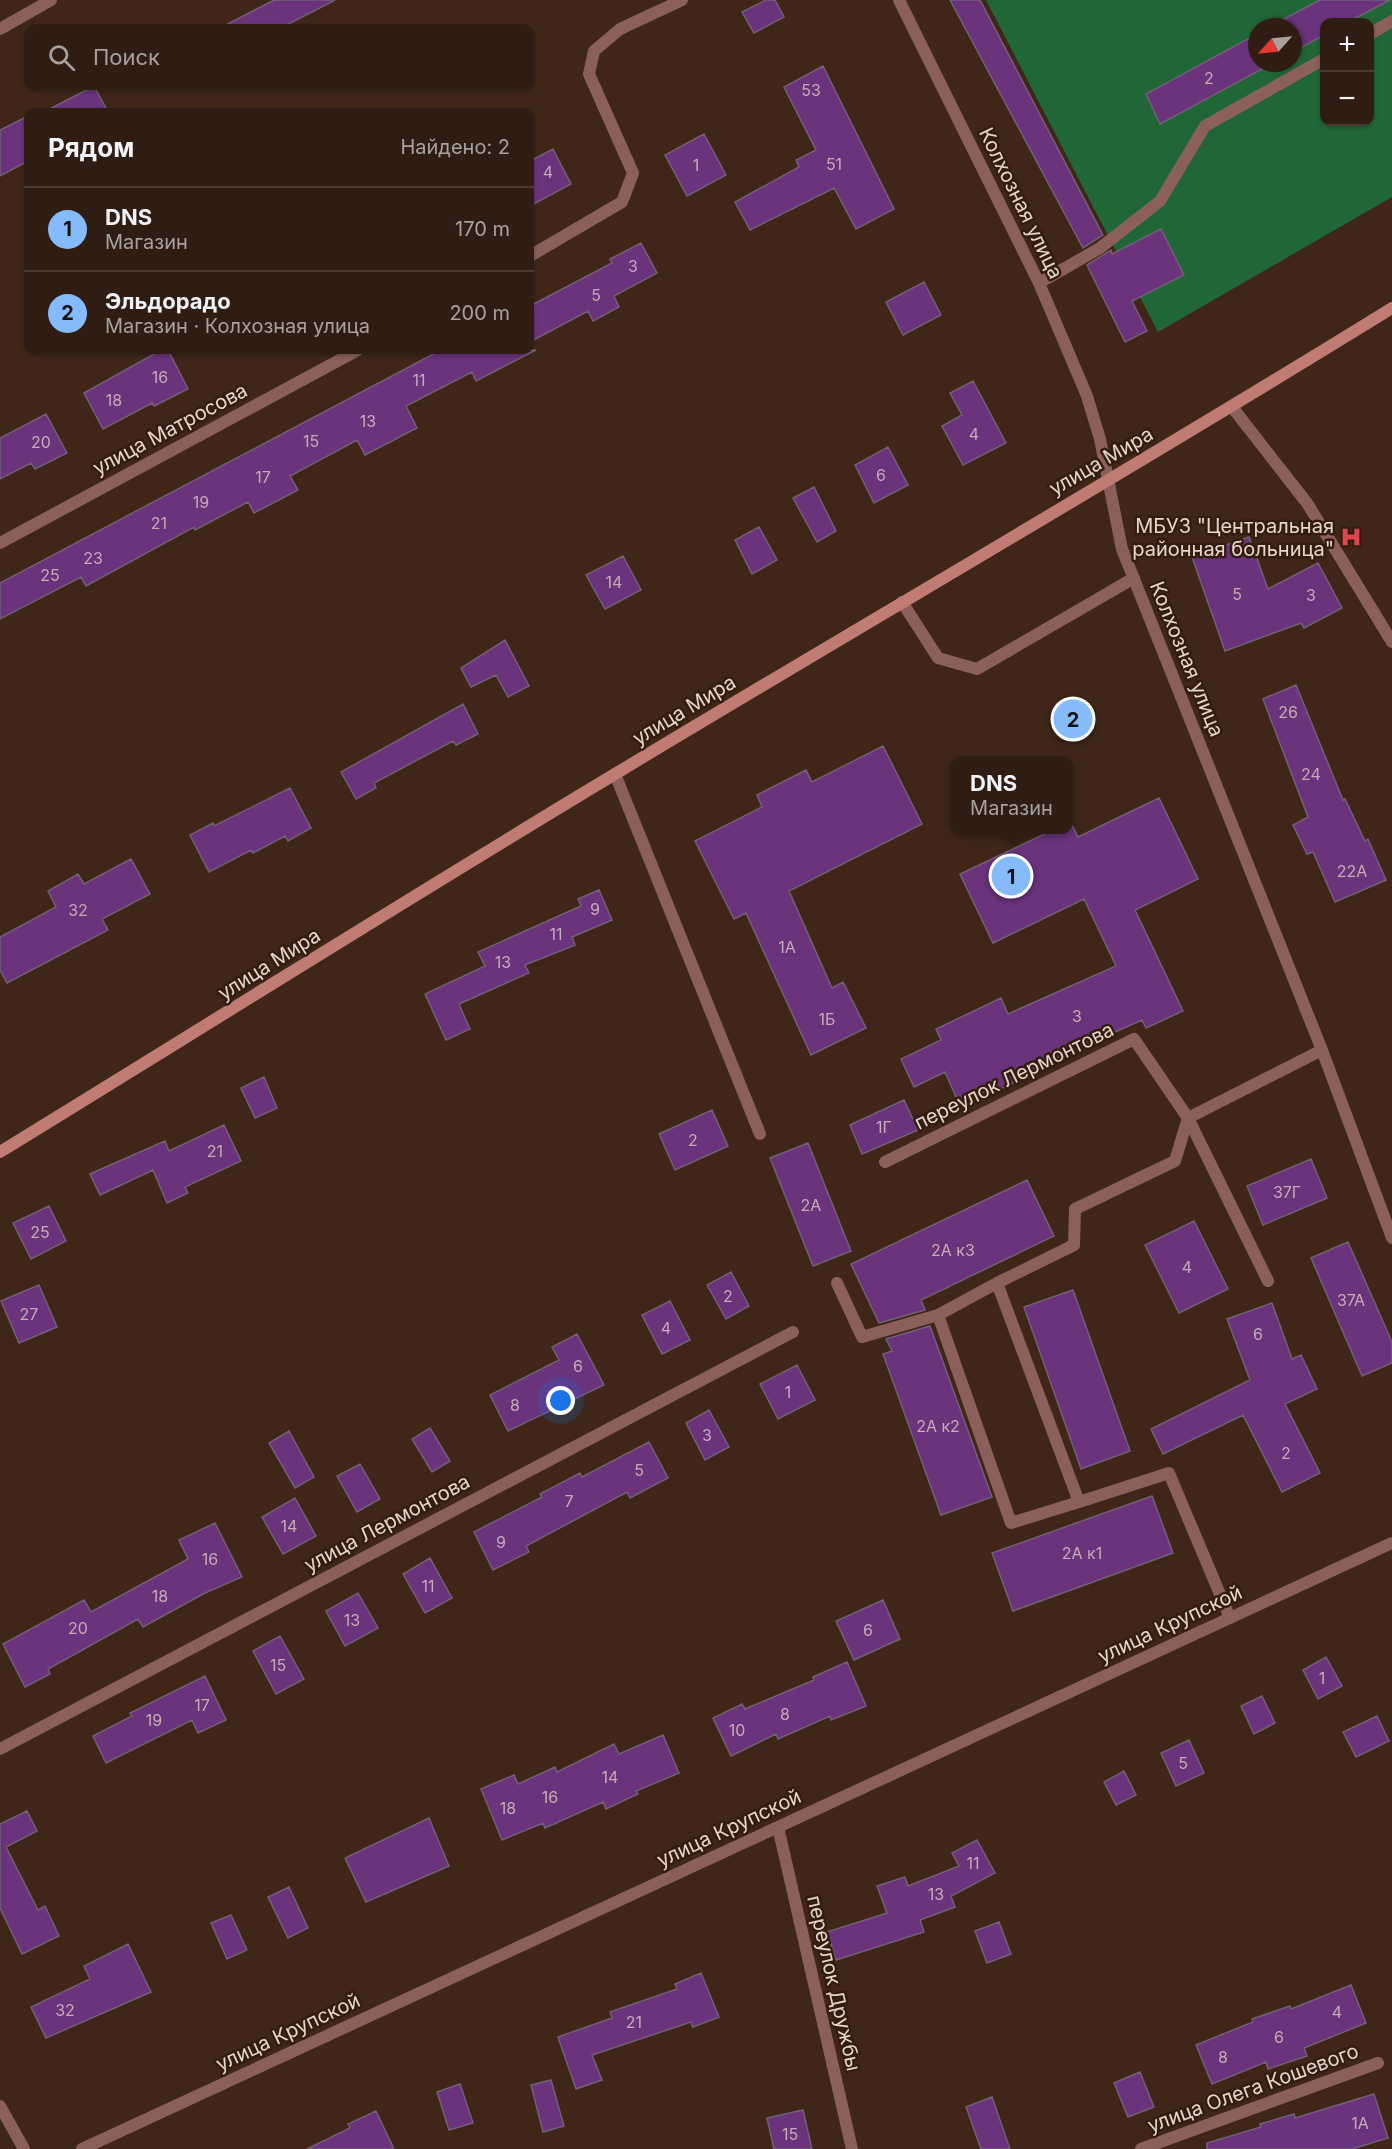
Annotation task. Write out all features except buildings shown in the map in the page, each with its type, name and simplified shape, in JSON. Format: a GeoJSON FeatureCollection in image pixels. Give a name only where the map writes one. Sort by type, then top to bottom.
{"type":"FeatureCollection","features":[{"type":"Feature","properties":{"kind":"main road","name":"улица Мира"},"geometry":{"type":"LineString","coordinates":[[0,1152],[615,774],[1108,478],[1232,407],[1392,308]]}},
{"type":"Feature","properties":{"kind":"street"},"geometry":{"type":"LineString","coordinates":[[0,29],[51,0]]}},
{"type":"Feature","properties":{"kind":"street"},"geometry":{"type":"LineString","coordinates":[[534,254],[622,202],[633,173],[589,74],[594,51],[620,29],[682,0]]}},
{"type":"Feature","properties":{"kind":"street","name":"Колхозная улица"},"geometry":{"type":"LineString","coordinates":[[899,0],[1040,282],[1087,396],[1108,478],[1122,549],[1322,1050],[1392,1238]]}},
{"type":"Feature","properties":{"kind":"street"},"geometry":{"type":"LineString","coordinates":[[1374,32],[1392,21]]}},
{"type":"Feature","properties":{"kind":"street"},"geometry":{"type":"LineString","coordinates":[[1040,282],[1100,248],[1160,201],[1205,126],[1320,61]]}},
{"type":"Feature","properties":{"kind":"street","name":"улица Матросова"},"geometry":{"type":"LineString","coordinates":[[0,543],[351,354]]}},
{"type":"Feature","properties":{"kind":"street"},"geometry":{"type":"LineString","coordinates":[[1232,407],[1307,503],[1392,642]]}},
{"type":"Feature","properties":{"kind":"street"},"geometry":{"type":"LineString","coordinates":[[902,602],[938,658],[977,669],[1134,578]]}},
{"type":"Feature","properties":{"kind":"street"},"geometry":{"type":"LineString","coordinates":[[615,774],[760,1134]]}},
{"type":"Feature","properties":{"kind":"street","name":"переулок Лермонтова"},"geometry":{"type":"LineString","coordinates":[[885,1162],[1134,1039],[1188,1118]]}},
{"type":"Feature","properties":{"kind":"street"},"geometry":{"type":"LineString","coordinates":[[837,1282],[862,1337],[938,1314],[1074,1245],[1075,1209],[1175,1161],[1188,1118],[1322,1050]]}},
{"type":"Feature","properties":{"kind":"street"},"geometry":{"type":"LineString","coordinates":[[1188,1118],[1268,1281]]}},
{"type":"Feature","properties":{"kind":"street"},"geometry":{"type":"LineString","coordinates":[[997,1283],[1079,1502]]}},
{"type":"Feature","properties":{"kind":"street"},"geometry":{"type":"LineString","coordinates":[[938,1314],[1011,1524],[1169,1473],[1230,1618]]}},
{"type":"Feature","properties":{"kind":"street","name":"улица Лермонтова"},"geometry":{"type":"LineString","coordinates":[[0,1749],[793,1332]]}},
{"type":"Feature","properties":{"kind":"street","name":"улица Крупской"},"geometry":{"type":"LineString","coordinates":[[82,2149],[1392,1543]]}},
{"type":"Feature","properties":{"kind":"street","name":"переулок Дружбы"},"geometry":{"type":"LineString","coordinates":[[778,1827],[852,2149]]}},
{"type":"Feature","properties":{"kind":"street","name":"улица Олега Кошевого"},"geometry":{"type":"LineString","coordinates":[[1141,2149],[1378,2063]]}},
{"type":"Feature","properties":{"kind":"street"},"geometry":{"type":"LineString","coordinates":[[0,2106],[24,2149]]}},
{"type":"Feature","properties":{"kind":"green space"},"geometry":{"type":"Polygon","coordinates":[[[986,0],[1392,0],[1392,197],[1158,332],[986,0]]]}},
{"type":"Feature","properties":{"kind":"place","name":"МБУЗ \"Центральная районная больница\""},"geometry":{"type":"Point","coordinates":[1351,537]}},
{"type":"Feature","properties":{"kind":"place","name":"Эльдорадо"},"geometry":{"type":"Point","coordinates":[1073,719]}},
{"type":"Feature","properties":{"kind":"place","name":"DNS"},"geometry":{"type":"Point","coordinates":[1011,876]}}]}
